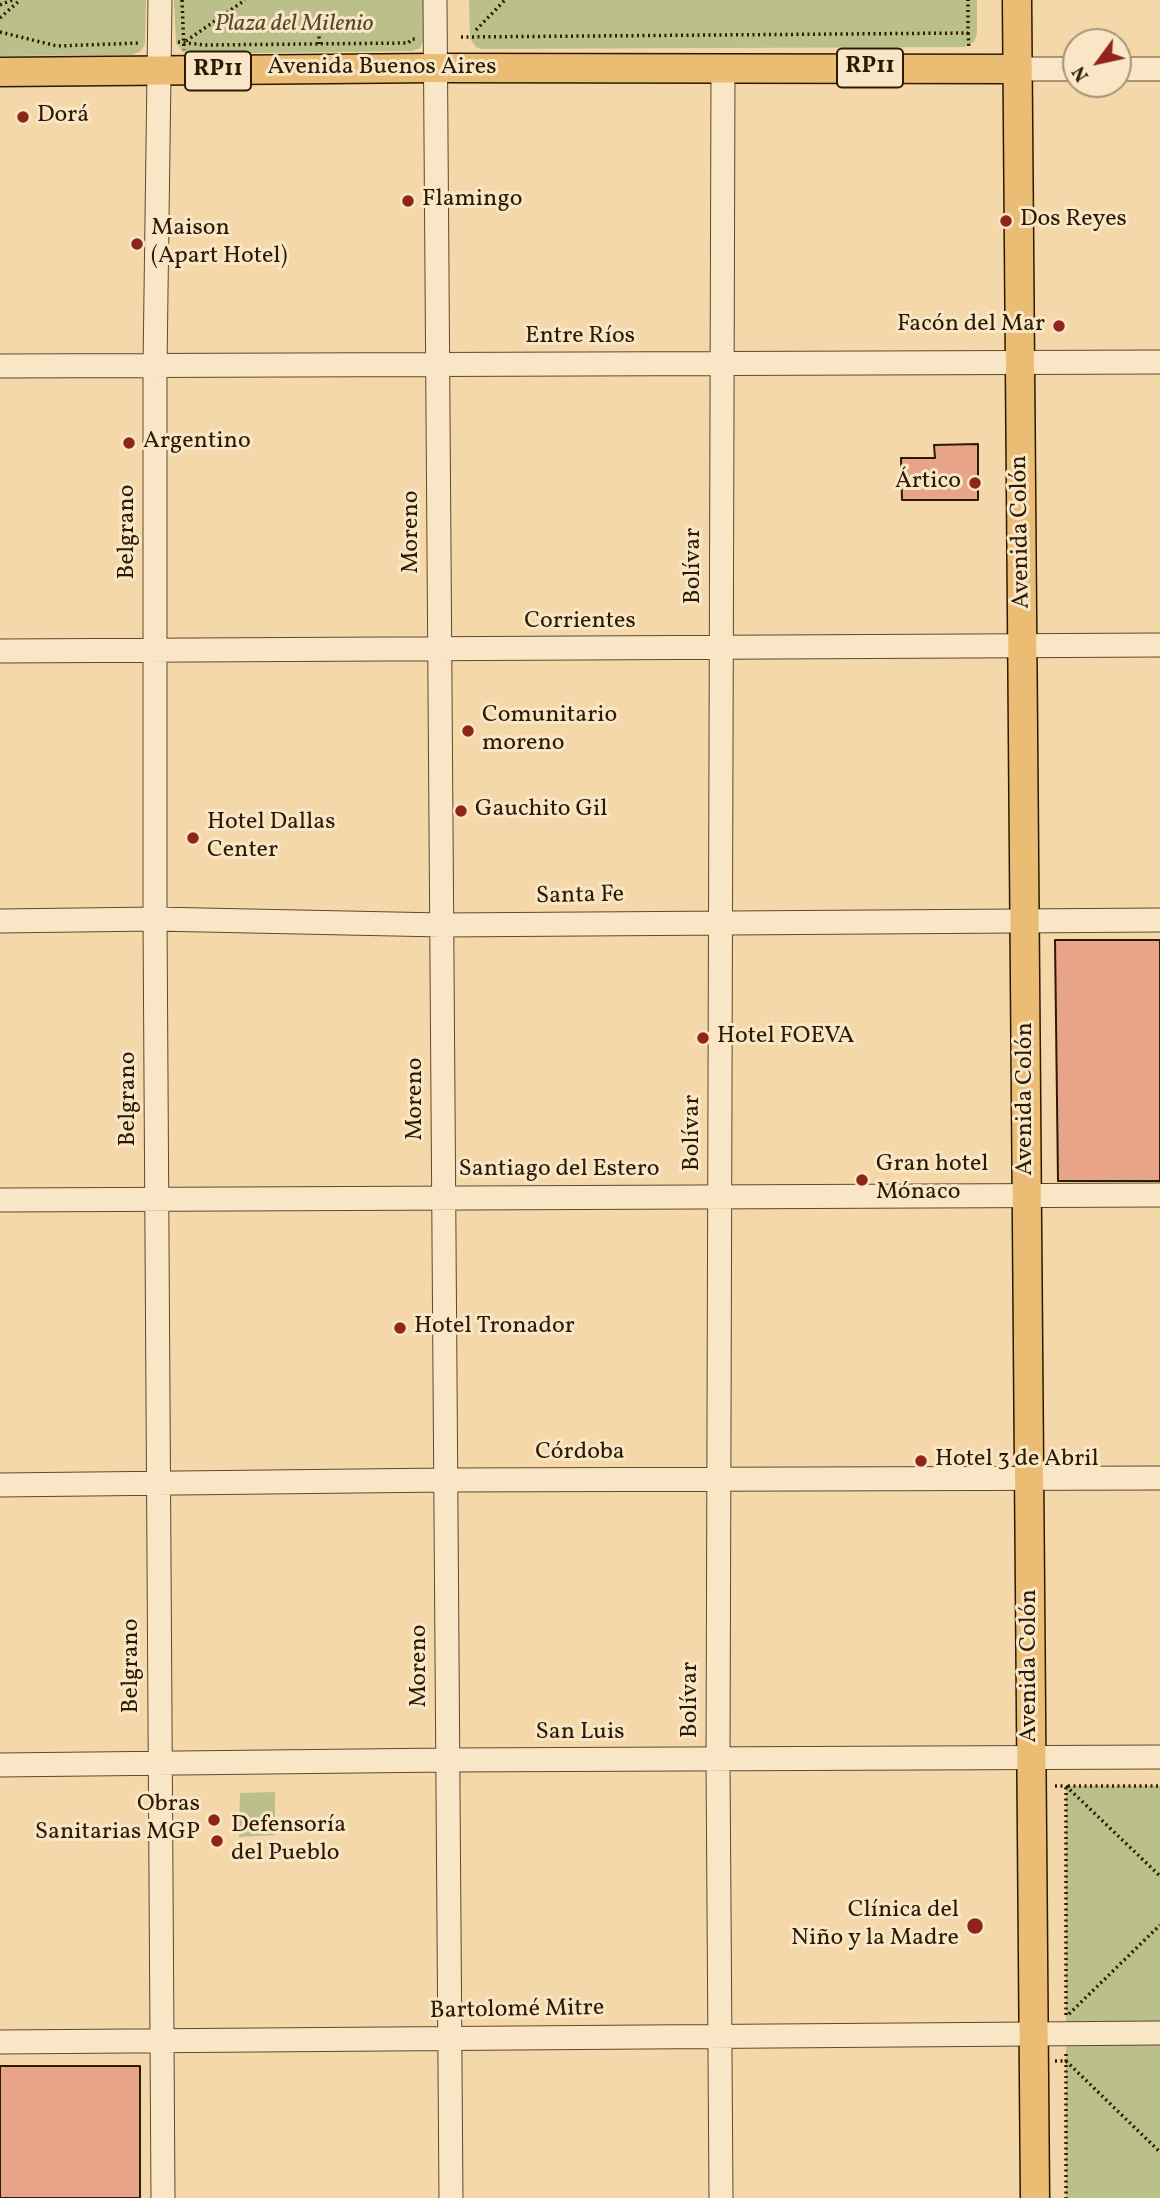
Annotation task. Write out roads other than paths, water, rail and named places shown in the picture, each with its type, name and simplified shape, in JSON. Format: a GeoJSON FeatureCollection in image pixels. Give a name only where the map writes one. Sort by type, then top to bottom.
{"type":"FeatureCollection","features":[{"type":"Feature","properties":{"kind":"main road","name":"Avenida Colón"},"geometry":{"type":"LineString","coordinates":[[1017,0],[1035,2198]]}},
{"type":"Feature","properties":{"kind":"main road","name":"Avenida Buenos Aires"},"geometry":{"type":"LineString","coordinates":[[0,72],[436,68],[723,69]]}},
{"type":"Feature","properties":{"kind":"main road","name":"RP11"},"geometry":{"type":"LineString","coordinates":[[723,69],[1018,69]]}},
{"type":"Feature","properties":{"kind":"street","name":"Belgrano"},"geometry":{"type":"LineString","coordinates":[[160,0],[155,366],[155,919],[163,2198]]}},
{"type":"Feature","properties":{"kind":"street","name":"Moreno"},"geometry":{"type":"LineString","coordinates":[[435,0],[451,2198]]}},
{"type":"Feature","properties":{"kind":"street","name":"Bolívar"},"geometry":{"type":"LineString","coordinates":[[721,2198],[718,1760],[723,69]]}},
{"type":"Feature","properties":{"kind":"street"},"geometry":{"type":"LineString","coordinates":[[1018,69],[1062,69]]}},
{"type":"Feature","properties":{"kind":"street"},"geometry":{"type":"LineString","coordinates":[[1132,69],[1160,69]]}},
{"type":"Feature","properties":{"kind":"street","name":"Entre Ríos"},"geometry":{"type":"LineString","coordinates":[[0,366],[1160,362]]}},
{"type":"Feature","properties":{"kind":"street","name":"Corrientes"},"geometry":{"type":"LineString","coordinates":[[0,651],[1160,645]]}},
{"type":"Feature","properties":{"kind":"street","name":"Santa Fe"},"geometry":{"type":"LineString","coordinates":[[0,921],[155,919],[442,925],[1160,920]]}},
{"type":"Feature","properties":{"kind":"street","name":"Santiago del Estero"},"geometry":{"type":"LineString","coordinates":[[0,1200],[1160,1195]]}},
{"type":"Feature","properties":{"kind":"street","name":"Córdoba"},"geometry":{"type":"LineString","coordinates":[[0,1485],[446,1480],[1160,1478]]}},
{"type":"Feature","properties":{"kind":"street","name":"San Luis"},"geometry":{"type":"LineString","coordinates":[[0,1765],[1160,1757]]}},
{"type":"Feature","properties":{"kind":"street","name":"Bartolomé Mitre"},"geometry":{"type":"LineString","coordinates":[[0,2042],[1034,2033],[1066,2025],[1160,2033]]}},
{"type":"Feature","properties":{"kind":"place","name":"Dorá"},"geometry":{"type":"Point","coordinates":[23,117]}},
{"type":"Feature","properties":{"kind":"place","name":"Flamingo"},"geometry":{"type":"Point","coordinates":[408,201]}},
{"type":"Feature","properties":{"kind":"place","name":"Dos Reyes"},"geometry":{"type":"Point","coordinates":[1006,221]}},
{"type":"Feature","properties":{"kind":"place","name":"Maison (Apart Hotel)"},"geometry":{"type":"Point","coordinates":[137,244]}},
{"type":"Feature","properties":{"kind":"place","name":"Facón del Mar"},"geometry":{"type":"Point","coordinates":[1059,326]}},
{"type":"Feature","properties":{"kind":"place","name":"Argentino"},"geometry":{"type":"Point","coordinates":[129,443]}},
{"type":"Feature","properties":{"kind":"place","name":"Ártico"},"geometry":{"type":"Point","coordinates":[975,483]}},
{"type":"Feature","properties":{"kind":"place","name":"Comunitario moreno"},"geometry":{"type":"Point","coordinates":[468,731]}},
{"type":"Feature","properties":{"kind":"place","name":"Gauchito Gil"},"geometry":{"type":"Point","coordinates":[461,811]}},
{"type":"Feature","properties":{"kind":"place","name":"Hotel Dallas Center"},"geometry":{"type":"Point","coordinates":[193,838]}},
{"type":"Feature","properties":{"kind":"place","name":"Hotel FOEVA"},"geometry":{"type":"Point","coordinates":[703,1038]}},
{"type":"Feature","properties":{"kind":"place","name":"Gran hotel Mónaco"},"geometry":{"type":"Point","coordinates":[862,1180]}},
{"type":"Feature","properties":{"kind":"place","name":"Hotel Tronador"},"geometry":{"type":"Point","coordinates":[400,1328]}},
{"type":"Feature","properties":{"kind":"place","name":"Hotel 3 de Abril"},"geometry":{"type":"Point","coordinates":[921,1461]}},
{"type":"Feature","properties":{"kind":"place","name":"Obras Sanitarias MGP"},"geometry":{"type":"Point","coordinates":[214,1820]}},
{"type":"Feature","properties":{"kind":"place","name":"Defensoría del Pueblo"},"geometry":{"type":"Point","coordinates":[217,1841]}},
{"type":"Feature","properties":{"kind":"place","name":"Clínica del Niño y la Madre"},"geometry":{"type":"Point","coordinates":[975,1926]}},
{"type":"Feature","properties":{"kind":"park label","name":"Plaza del Milenio"},"geometry":{"type":"Point","coordinates":[294,26]}}]}
